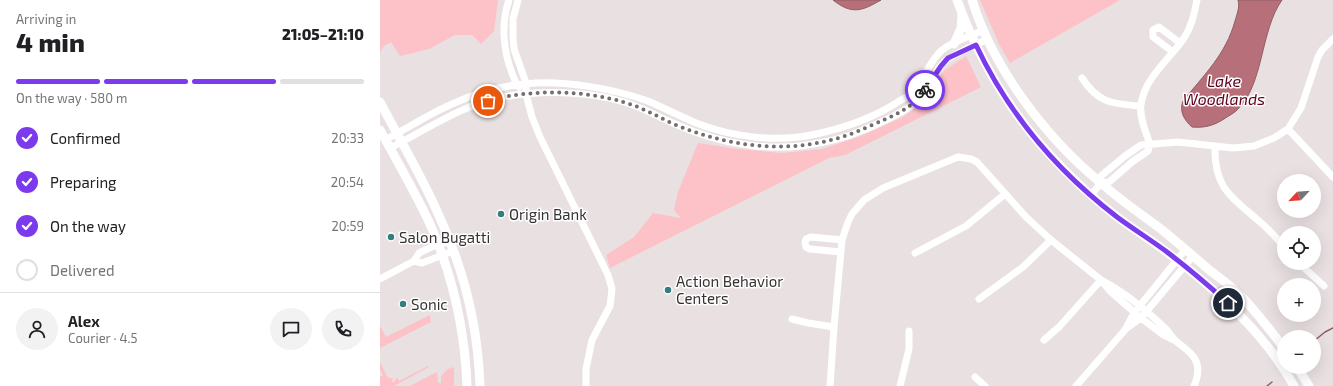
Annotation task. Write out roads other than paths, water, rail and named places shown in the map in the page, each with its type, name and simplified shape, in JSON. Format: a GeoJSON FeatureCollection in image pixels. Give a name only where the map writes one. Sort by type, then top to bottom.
{"type":"FeatureCollection","features":[{"type":"Feature","properties":{"kind":"main road"},"geometry":{"type":"LineString","coordinates":[[957,0],[976,45],[996,83],[1025,126],[1043,148],[1091,195],[1117,217],[1177,260],[1228,303],[1251,327],[1273,355],[1294,386]]}},
{"type":"Feature","properties":{"kind":"main road"},"geometry":{"type":"LineString","coordinates":[[972,0],[986,35],[1008,75],[1037,116],[1074,159],[1101,183],[1162,230],[1239,294],[1262,318],[1277,338]]}},
{"type":"Feature","properties":{"kind":"main road"},"geometry":{"type":"LineString","coordinates":[[954,44],[961,28],[962,13]]}},
{"type":"Feature","properties":{"kind":"main road"},"geometry":{"type":"LineString","coordinates":[[380,102],[428,191],[452,247],[471,317],[479,368],[480,386]]}},
{"type":"Feature","properties":{"kind":"main road"},"geometry":{"type":"LineString","coordinates":[[380,130],[416,196],[442,255],[454,294],[460,324],[467,386]]}},
{"type":"Feature","properties":{"kind":"main road"},"geometry":{"type":"LineString","coordinates":[[1301,374],[1309,386]]}},
{"type":"Feature","properties":{"kind":"street"},"geometry":{"type":"LineString","coordinates":[[509,0],[505,21],[504,40],[507,58],[517,85],[526,94]]}},
{"type":"Feature","properties":{"kind":"street"},"geometry":{"type":"LineString","coordinates":[[518,0],[513,19],[513,37],[517,59],[526,83],[526,94],[540,137],[608,274],[612,289],[610,306],[592,340],[586,369],[586,386]]}},
{"type":"Feature","properties":{"kind":"street"},"geometry":{"type":"LineString","coordinates":[[1150,144],[1140,106],[1143,96],[1150,82],[1188,31],[1193,21],[1197,0]]}},
{"type":"Feature","properties":{"kind":"street"},"geometry":{"type":"LineString","coordinates":[[1173,52],[1153,37],[1153,30],[1158,27],[1180,43]]}},
{"type":"Feature","properties":{"kind":"street"},"geometry":{"type":"LineString","coordinates":[[399,138],[452,104],[504,87],[526,83],[558,84],[599,92],[694,131],[741,144],[769,147],[798,146],[847,136],[906,109],[918,100],[948,58],[976,45],[986,35]]}},
{"type":"Feature","properties":{"kind":"street"},"geometry":{"type":"LineString","coordinates":[[387,144],[474,105],[502,97],[560,92],[625,94],[649,102],[697,123],[742,135],[774,138],[815,135],[861,121],[890,107],[912,93],[942,50],[972,36],[986,35]]}},
{"type":"Feature","properties":{"kind":"street"},"geometry":{"type":"LineString","coordinates":[[1091,195],[1101,183],[1101,176],[1141,145],[1178,142],[1233,148],[1254,146],[1263,143],[1288,129],[1301,108],[1318,57],[1322,50],[1333,39]]}},
{"type":"Feature","properties":{"kind":"street"},"geometry":{"type":"LineString","coordinates":[[1082,78],[1089,88],[1102,99],[1117,104],[1140,106]]}},
{"type":"Feature","properties":{"kind":"street"},"geometry":{"type":"LineString","coordinates":[[890,107],[893,116]]}},
{"type":"Feature","properties":{"kind":"street"},"geometry":{"type":"LineString","coordinates":[[694,131],[697,123]]}},
{"type":"Feature","properties":{"kind":"street"},"geometry":{"type":"LineString","coordinates":[[845,126],[847,136]]}},
{"type":"Feature","properties":{"kind":"street"},"geometry":{"type":"LineString","coordinates":[[1288,129],[1333,176]]}},
{"type":"Feature","properties":{"kind":"street"},"geometry":{"type":"LineString","coordinates":[[1216,147],[1216,163],[1218,172],[1230,196],[1277,239]]}},
{"type":"Feature","properties":{"kind":"street"},"geometry":{"type":"LineString","coordinates":[[830,386],[842,240],[852,214],[869,197],[883,188],[952,158],[965,157],[977,162],[1026,217],[1051,240],[1101,280],[1121,291],[1147,311],[1166,329],[1195,359],[1198,366],[1197,379],[1194,386]]}},
{"type":"Feature","properties":{"kind":"street"},"geometry":{"type":"LineString","coordinates":[[915,253],[966,226],[1005,194]]}},
{"type":"Feature","properties":{"kind":"street"},"geometry":{"type":"LineString","coordinates":[[841,252],[810,249],[806,247],[805,244],[806,239],[810,237],[842,240]]}},
{"type":"Feature","properties":{"kind":"street"},"geometry":{"type":"LineString","coordinates":[[979,298],[1023,267],[1051,240]]}},
{"type":"Feature","properties":{"kind":"street"},"geometry":{"type":"LineString","coordinates":[[380,278],[414,261],[419,253],[438,244],[452,247]]}},
{"type":"Feature","properties":{"kind":"street"},"geometry":{"type":"LineString","coordinates":[[414,261],[422,263],[442,255],[452,247]]}},
{"type":"Feature","properties":{"kind":"street"},"geometry":{"type":"LineString","coordinates":[[1125,330],[1134,313],[1185,250]]}},
{"type":"Feature","properties":{"kind":"street"},"geometry":{"type":"LineString","coordinates":[[1076,386],[1125,330],[1141,318],[1193,256]]}},
{"type":"Feature","properties":{"kind":"street"},"geometry":{"type":"LineString","coordinates":[[1307,270],[1324,286]]}},
{"type":"Feature","properties":{"kind":"street"},"geometry":{"type":"LineString","coordinates":[[1101,280],[1110,291],[1134,313],[1162,334],[1176,341]]}},
{"type":"Feature","properties":{"kind":"street"},"geometry":{"type":"LineString","coordinates":[[1044,340],[1059,327],[1101,280]]}},
{"type":"Feature","properties":{"kind":"street"},"geometry":{"type":"LineString","coordinates":[[792,319],[834,327]]}},
{"type":"Feature","properties":{"kind":"street"},"geometry":{"type":"LineString","coordinates":[[900,386],[909,349],[909,331]]}},
{"type":"Feature","properties":{"kind":"street"},"geometry":{"type":"LineString","coordinates":[[975,378],[985,386]]}},
{"type":"Feature","properties":{"kind":"water"},"geometry":{"type":"Polygon","coordinates":[[[833,0],[881,0],[868,7],[857,10],[846,8],[833,0]]]}},
{"type":"Feature","properties":{"kind":"water","name":"Lake Woodlands"},"geometry":{"type":"Polygon","coordinates":[[[1238,0],[1282,0],[1269,27],[1257,72],[1246,99],[1235,111],[1220,121],[1208,126],[1192,127],[1183,115],[1183,101],[1214,64],[1226,44],[1237,13],[1239,5],[1238,0]]]}},
{"type":"Feature","properties":{"kind":"waterway"},"geometry":{"type":"LineString","coordinates":[[1321,335],[1333,328]]}},
{"type":"Feature","properties":{"kind":"waterway"},"geometry":{"type":"LineString","coordinates":[[1267,386],[1272,382]]}},
{"type":"Feature","properties":{"kind":"place","name":"Origin Bank"},"geometry":{"type":"Point","coordinates":[501,214]}},
{"type":"Feature","properties":{"kind":"place","name":"Salon Bugatti"},"geometry":{"type":"Point","coordinates":[391,237]}},
{"type":"Feature","properties":{"kind":"place","name":"Action Behavior Centers"},"geometry":{"type":"Point","coordinates":[668,290]}},
{"type":"Feature","properties":{"kind":"place","name":"Sonic"},"geometry":{"type":"Point","coordinates":[403,304]}}]}
